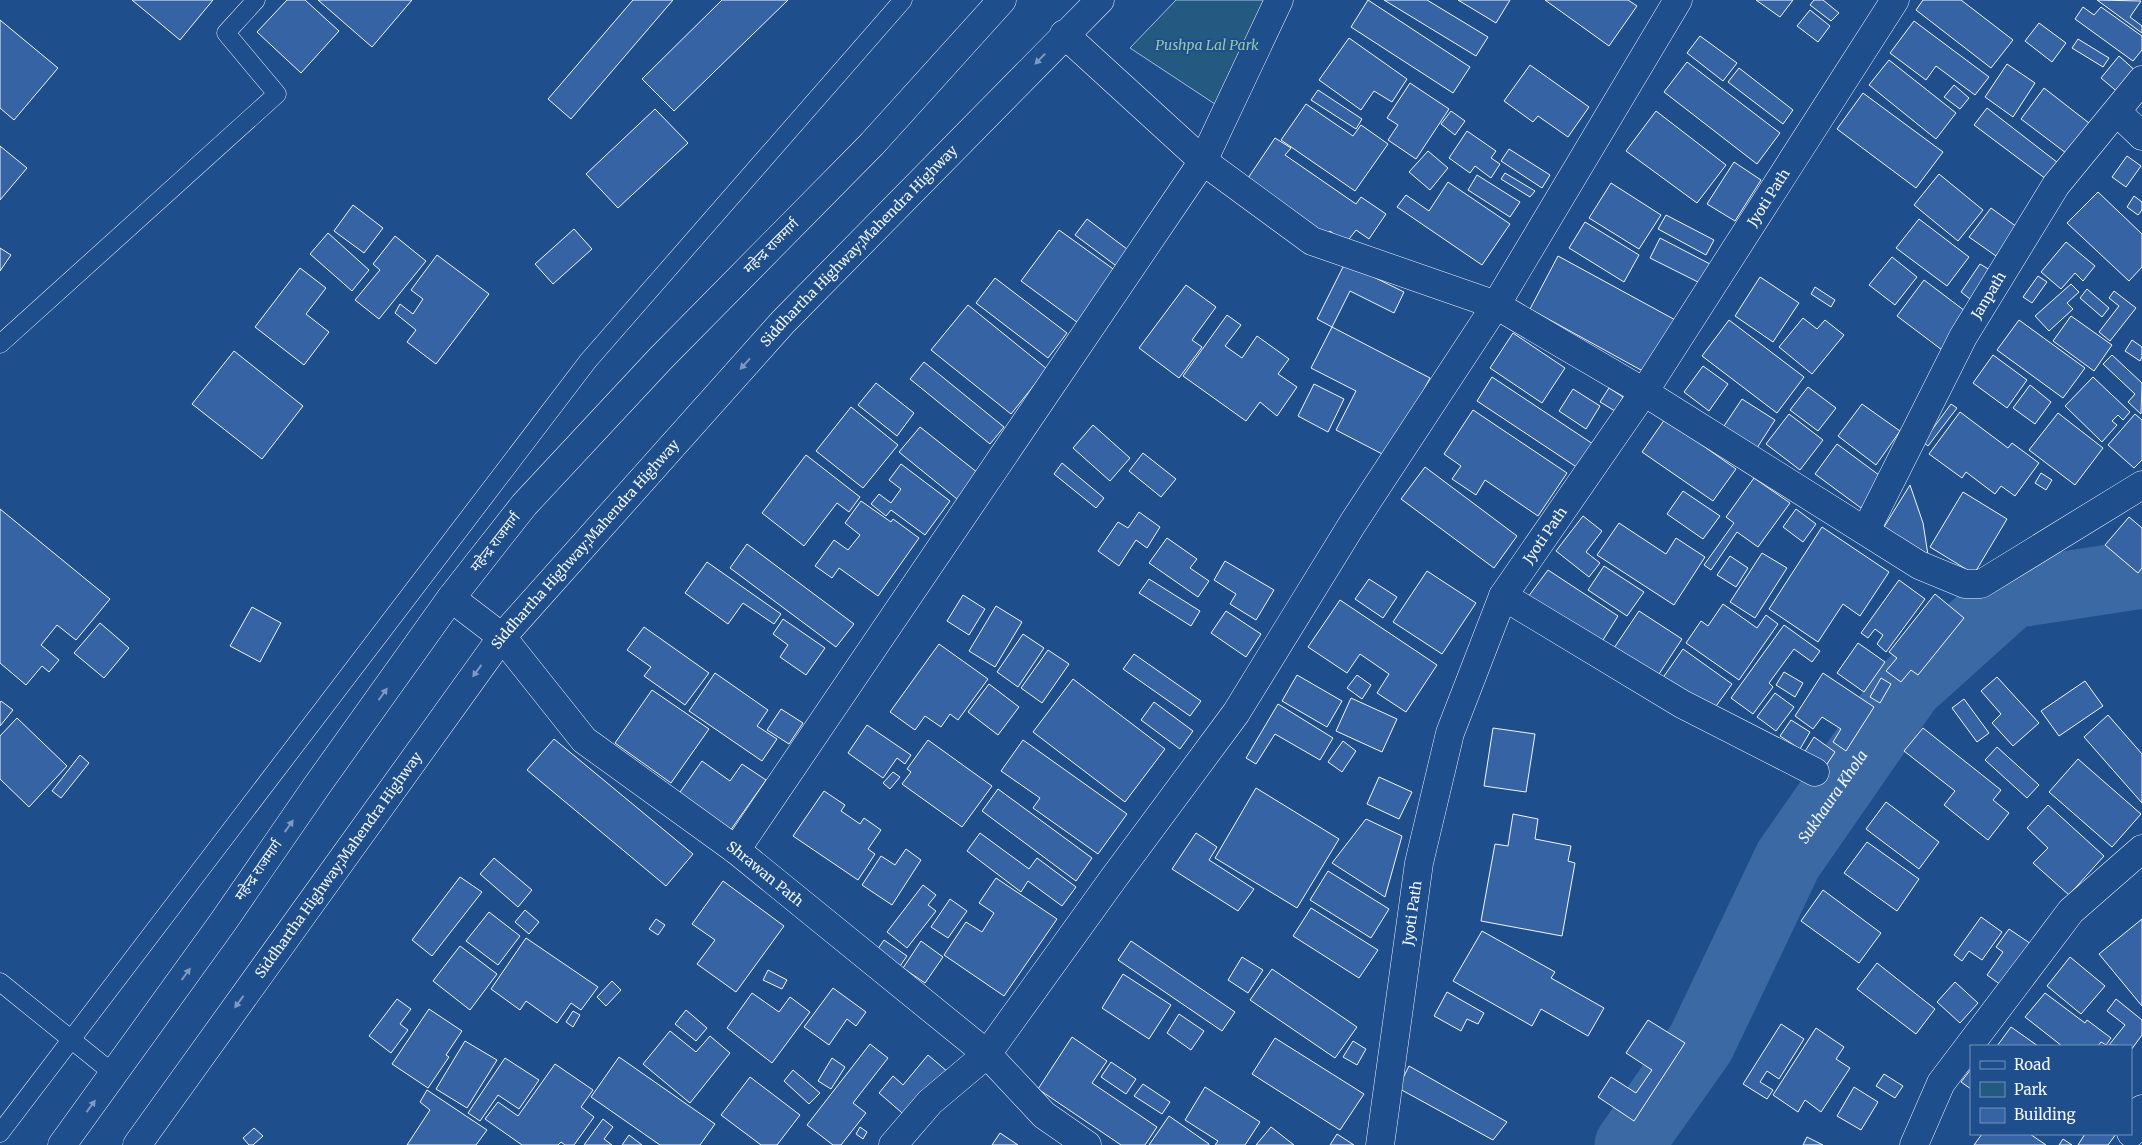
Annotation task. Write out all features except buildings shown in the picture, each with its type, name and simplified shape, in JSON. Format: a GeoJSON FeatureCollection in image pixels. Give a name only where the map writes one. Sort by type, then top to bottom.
{"type":"FeatureCollection","features":[{"type":"Feature","properties":{"kind":"main road","name":"महेन्द्र राजमार्ग"},"geometry":{"type":"LineString","coordinates":[[62,1145],[451,598],[524,505],[661,358],[872,144],[1002,0]]}},
{"type":"Feature","properties":{"kind":"main road","name":"Siddhartha Highway;Mahendra Highway"},"geometry":{"type":"LineString","coordinates":[[137,1145],[502,636],[783,322],[1064,34],[1100,0]]}},
{"type":"Feature","properties":{"kind":"main road"},"geometry":{"type":"LineString","coordinates":[[736,850],[1203,161],[1279,0]]}},
{"type":"Feature","properties":{"kind":"main road"},"geometry":{"type":"LineString","coordinates":[[893,1145],[930,1102],[987,1054],[1236,713],[1353,522],[1496,304],[1678,0]]}},
{"type":"Feature","properties":{"kind":"main road","name":"Jyoti Path"},"geometry":{"type":"LineString","coordinates":[[1380,1145],[1420,863],[1450,733],[1503,596],[1644,392],[1895,0]]}},
{"type":"Feature","properties":{"kind":"main road"},"geometry":{"type":"LineString","coordinates":[[1064,34],[1203,161],[1312,241],[1496,304],[1644,392],[1919,565],[1965,584],[1981,584],[2142,485]]}},
{"type":"Feature","properties":{"kind":"main road","name":"Janpath"},"geometry":{"type":"LineString","coordinates":[[1866,530],[1963,337],[2056,185],[2142,80]]}},
{"type":"Feature","properties":{"kind":"main road"},"geometry":{"type":"LineString","coordinates":[[2117,112],[2142,136]]}},
{"type":"Feature","properties":{"kind":"main road"},"geometry":{"type":"LineString","coordinates":[[1503,596],[1682,704],[1815,772]]}},
{"type":"Feature","properties":{"kind":"main road","name":"Shrawan Path"},"geometry":{"type":"LineString","coordinates":[[451,598],[502,636],[584,740],[736,850],[987,1054],[1044,1114],[1087,1145]]}},
{"type":"Feature","properties":{"kind":"main road"},"geometry":{"type":"LineString","coordinates":[[1914,1145],[1941,1083],[2071,911],[2142,850]]}},
{"type":"Feature","properties":{"kind":"main road"},"geometry":{"type":"LineString","coordinates":[[2132,1129],[2142,1109]]}},
{"type":"Feature","properties":{"kind":"lane"},"geometry":{"type":"LineString","coordinates":[[0,344],[276,94],[226,32],[256,0]]}},
{"type":"Feature","properties":{"kind":"lane"},"geometry":{"type":"LineString","coordinates":[[0,1134],[588,361],[904,0]]}},
{"type":"Feature","properties":{"kind":"lane"},"geometry":{"type":"LineString","coordinates":[[0,982],[114,1074]]}},
{"type":"Feature","properties":{"kind":"green space","name":"Pushpa Lal Park"},"geometry":{"type":"Polygon","coordinates":[[[1176,0],[1283,0],[1224,110],[1130,48],[1176,0]]]}},
{"type":"Feature","properties":{"kind":"waterway","name":"Sukhaura Khola"},"geometry":{"type":"LineString","coordinates":[[1629,1145],[1701,1043],[1788,860],[1908,687],[2011,594],[2142,574]]}}]}
